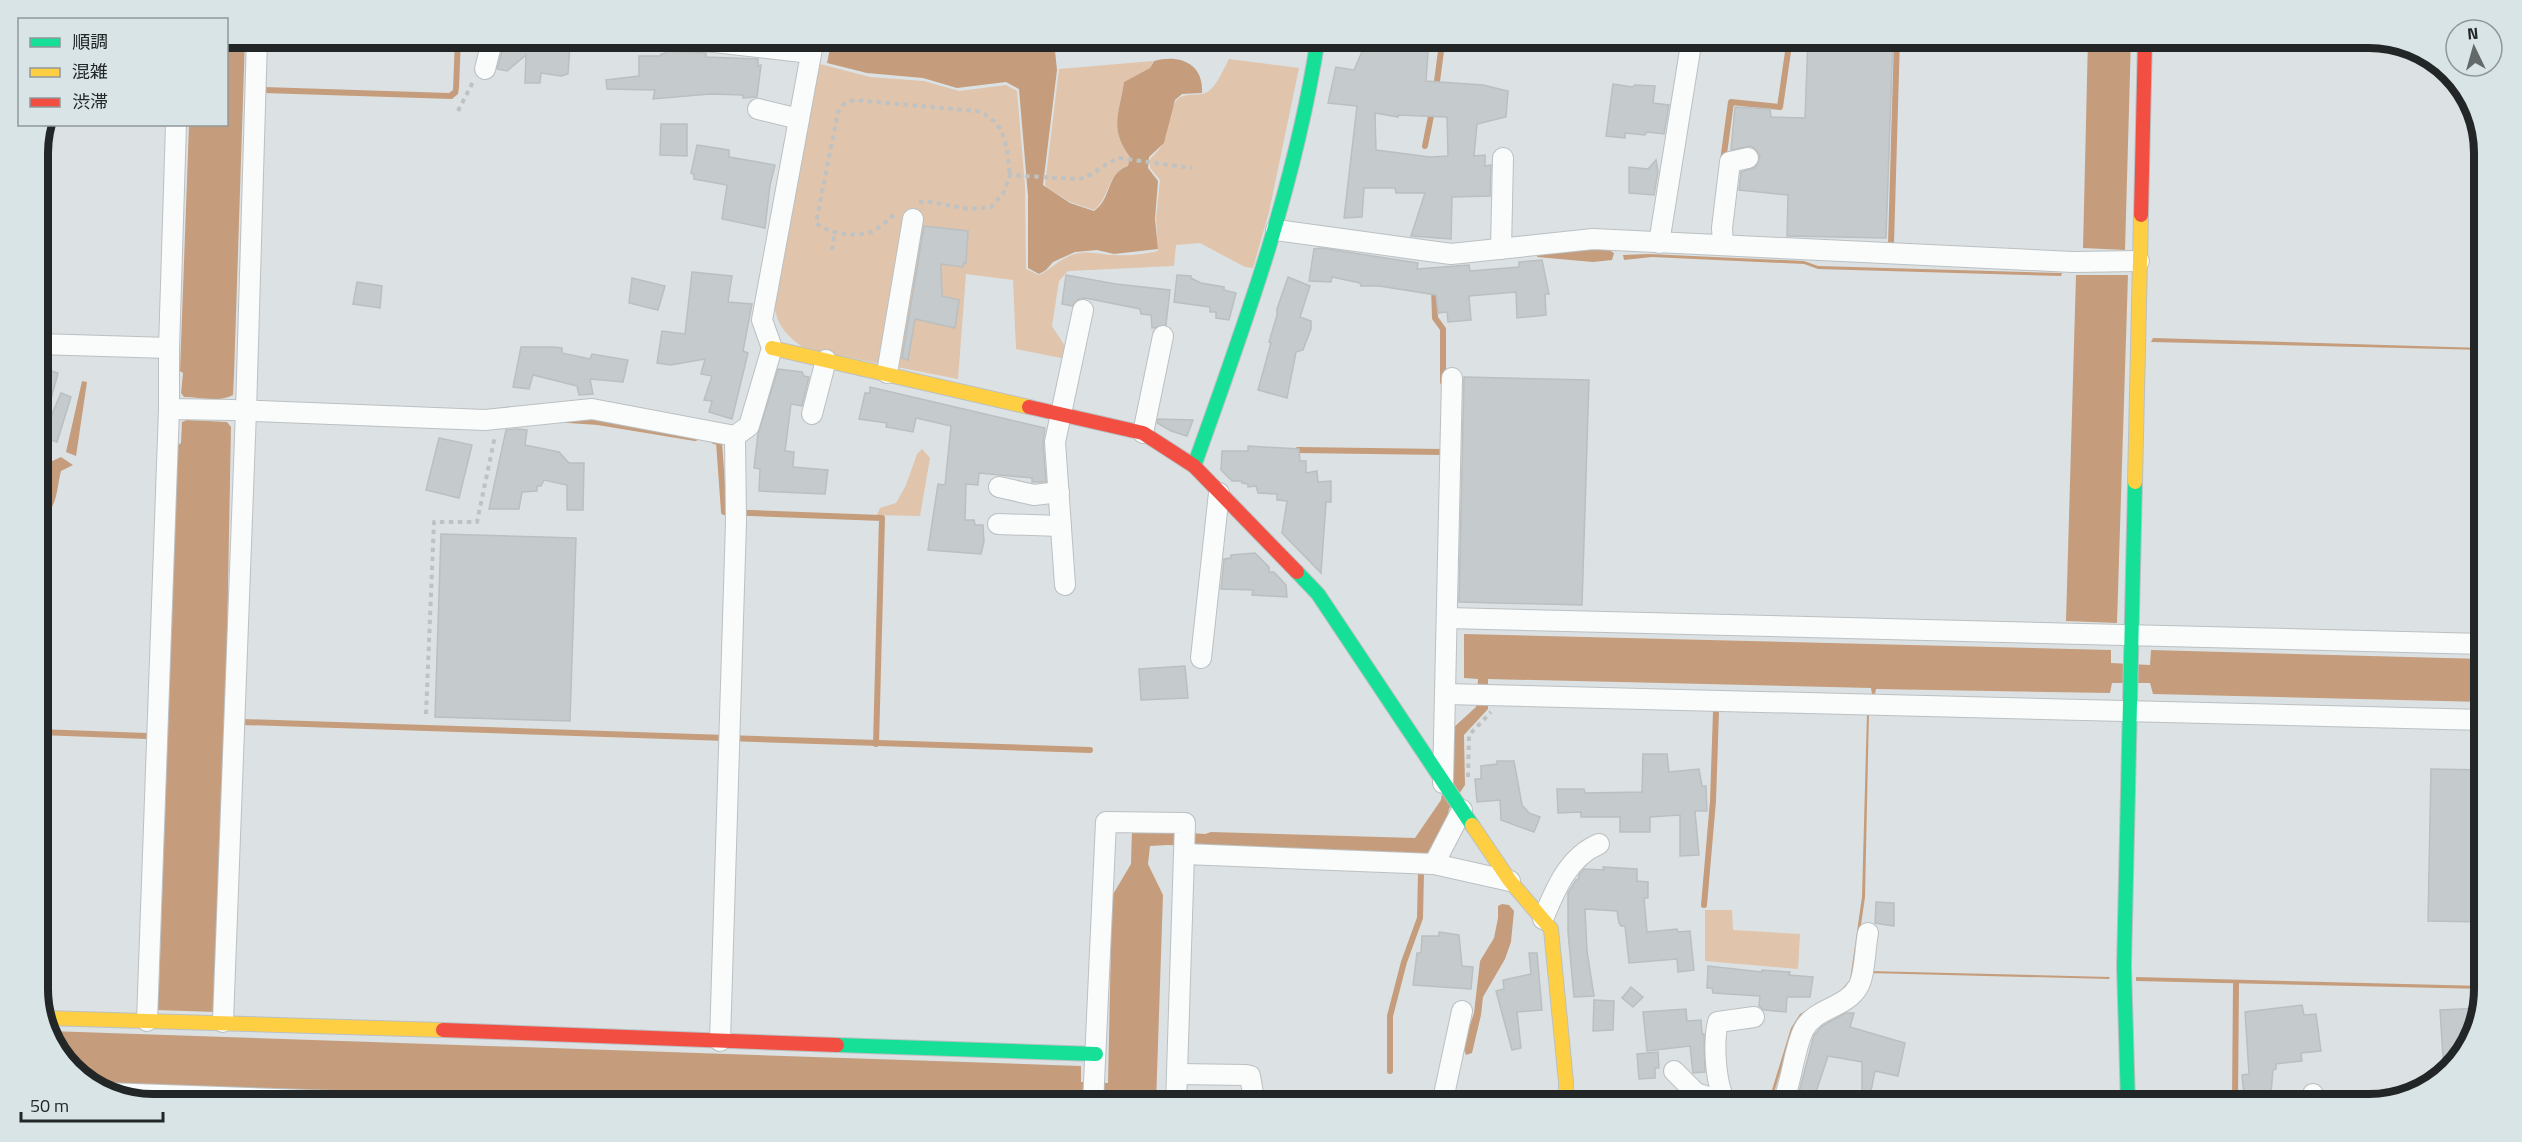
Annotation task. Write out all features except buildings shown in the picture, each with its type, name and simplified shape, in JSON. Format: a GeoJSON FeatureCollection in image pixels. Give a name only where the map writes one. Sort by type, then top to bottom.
{"type":"FeatureCollection","features":[{"type":"Feature","properties":{"kind":"street"},"geometry":{"type":"LineString","coordinates":[[223,1022],[239,410],[257,48]]}},
{"type":"Feature","properties":{"kind":"street"},"geometry":{"type":"LineString","coordinates":[[485,69],[491,48]]}},
{"type":"Feature","properties":{"kind":"street"},"geometry":{"type":"LineString","coordinates":[[175,410],[498,419],[592,409],[735,436],[749,426],[772,348],[762,320],[811,48]]}},
{"type":"Feature","properties":{"kind":"street"},"geometry":{"type":"LineString","coordinates":[[1194,466],[1276,230],[1312,90],[1317,48]]}},
{"type":"Feature","properties":{"kind":"street"},"geometry":{"type":"LineString","coordinates":[[1659,243],[1690,48]]}},
{"type":"Feature","properties":{"kind":"street"},"geometry":{"type":"LineString","coordinates":[[2128,1094],[2124,966],[2132,634],[2135,262],[2145,48]]}},
{"type":"Feature","properties":{"kind":"street"},"geometry":{"type":"LineString","coordinates":[[759,109],[798,119]]}},
{"type":"Feature","properties":{"kind":"street"},"geometry":{"type":"LineString","coordinates":[[147,1021],[175,410],[169,348],[177,126]]}},
{"type":"Feature","properties":{"kind":"street"},"geometry":{"type":"LineString","coordinates":[[1502,249],[1503,158]]}},
{"type":"Feature","properties":{"kind":"street"},"geometry":{"type":"LineString","coordinates":[[1723,246],[1722,228],[1730,162],[1748,158]]}},
{"type":"Feature","properties":{"kind":"street"},"geometry":{"type":"LineString","coordinates":[[887,373],[908,211]]}},
{"type":"Feature","properties":{"kind":"street"},"geometry":{"type":"LineString","coordinates":[[1276,230],[1451,254],[1593,239],[2073,262],[2135,262]]}},
{"type":"Feature","properties":{"kind":"street"},"geometry":{"type":"LineString","coordinates":[[1065,585],[1055,442],[1083,310]]}},
{"type":"Feature","properties":{"kind":"street"},"geometry":{"type":"LineString","coordinates":[[1143,433],[1163,336]]}},
{"type":"Feature","properties":{"kind":"street"},"geometry":{"type":"LineString","coordinates":[[48,344],[169,348]]}},
{"type":"Feature","properties":{"kind":"street"},"geometry":{"type":"LineString","coordinates":[[772,348],[1143,433],[1194,466],[1318,594],[1510,881],[1551,929],[1566,1094]]}},
{"type":"Feature","properties":{"kind":"street"},"geometry":{"type":"LineString","coordinates":[[812,414],[826,360]]}},
{"type":"Feature","properties":{"kind":"street"},"geometry":{"type":"LineString","coordinates":[[1443,783],[1452,378]]}},
{"type":"Feature","properties":{"kind":"street"},"geometry":{"type":"LineString","coordinates":[[720,1041],[736,522],[735,436]]}},
{"type":"Feature","properties":{"kind":"street"},"geometry":{"type":"LineString","coordinates":[[999,487],[1034,495],[1059,492]]}},
{"type":"Feature","properties":{"kind":"street"},"geometry":{"type":"LineString","coordinates":[[1201,658],[1219,493]]}},
{"type":"Feature","properties":{"kind":"street"},"geometry":{"type":"LineString","coordinates":[[998,524],[1061,525]]}},
{"type":"Feature","properties":{"kind":"street"},"geometry":{"type":"LineString","coordinates":[[1447,618],[2474,644]]}},
{"type":"Feature","properties":{"kind":"street"},"geometry":{"type":"LineString","coordinates":[[1445,694],[2474,720]]}},
{"type":"Feature","properties":{"kind":"street"},"geometry":{"type":"LineString","coordinates":[[1434,864],[1462,810]]}},
{"type":"Feature","properties":{"kind":"street"},"geometry":{"type":"LineString","coordinates":[[1093,1094],[1106,822],[1185,823],[1177,1094]]}},
{"type":"Feature","properties":{"kind":"street"},"geometry":{"type":"LineString","coordinates":[[1543,919],[1559,882],[1585,850],[1599,844]]}},
{"type":"Feature","properties":{"kind":"street"},"geometry":{"type":"LineString","coordinates":[[1185,854],[1434,864],[1510,881]]}},
{"type":"Feature","properties":{"kind":"street"},"geometry":{"type":"LineString","coordinates":[[1787,1094],[1802,1031],[1810,1019],[1852,996],[1860,985],[1868,933]]}},
{"type":"Feature","properties":{"kind":"street"},"geometry":{"type":"LineString","coordinates":[[1444,1094],[1462,1011]]}},
{"type":"Feature","properties":{"kind":"street"},"geometry":{"type":"LineString","coordinates":[[1721,1094],[1714,1037],[1718,1022],[1754,1017]]}},
{"type":"Feature","properties":{"kind":"street"},"geometry":{"type":"LineString","coordinates":[[53,1018],[223,1022],[1096,1054]]}},
{"type":"Feature","properties":{"kind":"street"},"geometry":{"type":"LineString","coordinates":[[1674,1071],[1699,1094]]}},
{"type":"Feature","properties":{"kind":"street"},"geometry":{"type":"LineString","coordinates":[[1178,1074],[1250,1076],[1253,1094]]}},
{"type":"Feature","properties":{"kind":"path"},"geometry":{"type":"LineString","coordinates":[[458,111],[473,82],[485,69]]}},
{"type":"Feature","properties":{"kind":"path"},"geometry":{"type":"LineString","coordinates":[[854,100],[976,111],[989,116],[998,125],[1005,139],[1010,175],[1004,192],[991,207],[969,209],[925,201],[872,232],[855,235],[824,229],[816,222],[838,112],[844,104],[854,100]]}},
{"type":"Feature","properties":{"kind":"path"},"geometry":{"type":"LineString","coordinates":[[1010,175],[1078,179],[1087,177],[1110,161],[1119,158],[1192,168]]}},
{"type":"Feature","properties":{"kind":"path"},"geometry":{"type":"LineString","coordinates":[[831,250],[835,231]]}},
{"type":"Feature","properties":{"kind":"path"},"geometry":{"type":"LineString","coordinates":[[426,714],[434,522],[477,522],[498,419]]}},
{"type":"Feature","properties":{"kind":"path"},"geometry":{"type":"LineString","coordinates":[[1462,810],[1468,786],[1469,735],[1490,715],[1494,695]]}},
{"type":"Feature","properties":{"kind":"shaded area"},"geometry":{"type":"Polygon","coordinates":[[[228,48],[245,48],[233,395],[215,399],[184,397],[181,393],[183,373],[180,371],[189,126],[228,126],[228,48]]]}},
{"type":"Feature","properties":{"kind":"shaded area"},"geometry":{"type":"Polygon","coordinates":[[[455,48],[461,48],[458,94],[452,99],[263,93],[264,87],[449,93],[453,90],[455,48]]]}},
{"type":"Feature","properties":{"kind":"shaded area"},"geometry":{"type":"Polygon","coordinates":[[[830,48],[1050,48],[1055,51],[1057,70],[1043,185],[1070,203],[1094,211],[1104,200],[1116,174],[1128,166],[1130,157],[1120,138],[1117,121],[1124,82],[1150,68],[1154,61],[1172,59],[1188,63],[1199,74],[1202,93],[1182,94],[1175,100],[1164,143],[1149,157],[1148,168],[1158,181],[1155,219],[1158,249],[1114,254],[1097,250],[1075,252],[1053,262],[1039,274],[1028,268],[1028,196],[1019,89],[1006,82],[957,88],[923,78],[867,73],[827,63],[830,48]]]}},
{"type":"Feature","properties":{"kind":"shaded area"},"geometry":{"type":"Polygon","coordinates":[[[2088,48],[2131,48],[2125,250],[2083,248],[2088,48]]]}},
{"type":"Feature","properties":{"kind":"shaded area"},"geometry":{"type":"Polygon","coordinates":[[[1229,59],[1299,68],[1269,212],[1253,268],[1245,267],[1200,243],[1176,245],[1174,266],[1068,271],[1059,281],[1052,326],[1067,349],[1066,359],[1016,349],[1013,280],[966,274],[958,379],[805,349],[789,336],[780,324],[772,288],[820,64],[870,77],[924,81],[959,91],[1006,85],[1017,91],[1025,186],[1026,269],[1039,275],[1065,258],[1080,253],[1127,255],[1158,251],[1156,219],[1160,180],[1150,168],[1150,159],[1163,143],[1169,116],[1176,101],[1183,96],[1202,94],[1210,90],[1229,59]]]}},
{"type":"Feature","properties":{"kind":"shaded area"},"geometry":{"type":"Polygon","coordinates":[[[1153,61],[1150,68],[1124,82],[1117,121],[1120,138],[1130,157],[1128,166],[1121,169],[1112,179],[1099,205],[1094,210],[1070,202],[1048,188],[1045,185],[1059,69],[1153,61]]]}},
{"type":"Feature","properties":{"kind":"shaded area"},"geometry":{"type":"Polygon","coordinates":[[[1607,249],[1614,253],[1612,260],[1593,262],[1537,257],[1563,251],[1607,249]]]}},
{"type":"Feature","properties":{"kind":"shaded area"},"geometry":{"type":"Polygon","coordinates":[[[1649,254],[1804,261],[1818,266],[2062,273],[2061,276],[1818,269],[1804,264],[1652,257],[1624,260],[1623,255],[1649,254]]]}},
{"type":"Feature","properties":{"kind":"shaded area"},"geometry":{"type":"Polygon","coordinates":[[[2076,275],[2128,275],[2117,623],[2066,621],[2076,275]]]}},
{"type":"Feature","properties":{"kind":"shaded area"},"geometry":{"type":"Polygon","coordinates":[[[2153,338],[2474,348],[2474,350],[2151,342],[2153,338]]]}},
{"type":"Feature","properties":{"kind":"shaded area"},"geometry":{"type":"Polygon","coordinates":[[[82,381],[87,382],[76,456],[66,452],[82,381]]]}},
{"type":"Feature","properties":{"kind":"shaded area"},"geometry":{"type":"Polygon","coordinates":[[[187,420],[227,422],[231,427],[226,696],[214,988],[217,992],[216,1012],[155,1010],[155,988],[159,985],[178,445],[181,443],[182,422],[187,420]]]}},
{"type":"Feature","properties":{"kind":"shaded area"},"geometry":{"type":"Polygon","coordinates":[[[922,449],[930,458],[920,516],[877,515],[880,508],[896,503],[906,485],[917,454],[922,449]]]}},
{"type":"Feature","properties":{"kind":"shaded area"},"geometry":{"type":"Polygon","coordinates":[[[61,457],[73,465],[61,471],[53,506],[48,512],[48,463],[61,457]]]}},
{"type":"Feature","properties":{"kind":"shaded area"},"geometry":{"type":"Polygon","coordinates":[[[1464,634],[2111,650],[2111,663],[2150,665],[2151,650],[2474,659],[2474,702],[2153,694],[2150,683],[2112,683],[2110,693],[1876,689],[1875,694],[1872,694],[1871,688],[1488,679],[1488,709],[1464,735],[1465,785],[1449,809],[1446,825],[1426,855],[1150,846],[1148,864],[1163,895],[1156,1094],[325,1094],[115,1087],[100,1080],[79,1063],[66,1048],[57,1031],[1081,1066],[1081,1082],[1108,1083],[1112,896],[1131,864],[1132,829],[1205,834],[1211,832],[1415,838],[1441,800],[1453,728],[1476,707],[1478,679],[1464,678],[1464,634]]]}},
{"type":"Feature","properties":{"kind":"shaded area"},"geometry":{"type":"Polygon","coordinates":[[[1867,712],[1869,712],[1865,897],[1853,980],[1792,1033],[1774,1094],[1770,1094],[1791,1028],[1800,1014],[1839,992],[1850,980],[1862,897],[1867,712]]]}},
{"type":"Feature","properties":{"kind":"shaded area"},"geometry":{"type":"Polygon","coordinates":[[[1509,905],[1514,911],[1511,942],[1505,959],[1483,997],[1472,1053],[1466,1055],[1463,1046],[1474,1013],[1480,961],[1494,938],[1498,906],[1509,905]]]}},
{"type":"Feature","properties":{"kind":"shaded area"},"geometry":{"type":"Polygon","coordinates":[[[1705,910],[1732,910],[1733,930],[1800,934],[1798,969],[1705,961],[1705,910]]]}},
{"type":"Feature","properties":{"kind":"shaded area"},"geometry":{"type":"Polygon","coordinates":[[[1868,971],[2110,977],[2109,979],[1868,973],[1868,971]]]}},
{"type":"Feature","properties":{"kind":"shaded area"},"geometry":{"type":"Polygon","coordinates":[[[2136,977],[2474,986],[2474,989],[2136,981],[2136,977]]]}},
{"type":"Feature","properties":{"kind":"waterway"},"geometry":{"type":"LineString","coordinates":[[1436,89],[1441,51],[1444,48]]}},
{"type":"Feature","properties":{"kind":"waterway"},"geometry":{"type":"LineString","coordinates":[[1723,161],[1731,102],[1780,107],[1789,48]]}},
{"type":"Feature","properties":{"kind":"waterway"},"geometry":{"type":"LineString","coordinates":[[1891,244],[1897,48]]}},
{"type":"Feature","properties":{"kind":"waterway"},"geometry":{"type":"LineString","coordinates":[[1425,146],[1432,111]]}},
{"type":"Feature","properties":{"kind":"waterway"},"geometry":{"type":"LineString","coordinates":[[1434,287],[1435,318],[1443,329],[1443,382]]}},
{"type":"Feature","properties":{"kind":"waterway"},"geometry":{"type":"LineString","coordinates":[[568,420],[598,422],[695,438]]}},
{"type":"Feature","properties":{"kind":"waterway"},"geometry":{"type":"LineString","coordinates":[[714,441],[719,442],[724,512],[882,518],[876,744]]}},
{"type":"Feature","properties":{"kind":"waterway"},"geometry":{"type":"LineString","coordinates":[[1298,450],[1443,452]]}},
{"type":"Feature","properties":{"kind":"waterway"},"geometry":{"type":"LineString","coordinates":[[1704,905],[1713,801],[1716,711]]}},
{"type":"Feature","properties":{"kind":"waterway"},"geometry":{"type":"LineString","coordinates":[[243,722],[1090,750]]}},
{"type":"Feature","properties":{"kind":"waterway"},"geometry":{"type":"LineString","coordinates":[[48,732],[147,736]]}},
{"type":"Feature","properties":{"kind":"waterway"},"geometry":{"type":"LineString","coordinates":[[1390,1071],[1390,1016],[1404,962],[1420,918],[1421,873]]}},
{"type":"Feature","properties":{"kind":"waterway"},"geometry":{"type":"LineString","coordinates":[[2235,1094],[2236,983]]}},
{"type":"Feature","properties":{"kind":"traffic: fast"},"geometry":{"type":"LineString","coordinates":[[1194,466],[1250,308],[1282,202],[1308,94],[1316,48]]}},
{"type":"Feature","properties":{"kind":"traffic: fast"},"geometry":{"type":"LineString","coordinates":[[2128,1094],[2124,966],[2135,482]]}},
{"type":"Feature","properties":{"kind":"traffic: fast"},"geometry":{"type":"LineString","coordinates":[[1297,572],[1318,594],[1472,825]]}},
{"type":"Feature","properties":{"kind":"traffic: fast"},"geometry":{"type":"LineString","coordinates":[[837,1045],[1096,1054]]}},
{"type":"Feature","properties":{"kind":"traffic: slow"},"geometry":{"type":"LineString","coordinates":[[2135,482],[2141,215]]}},
{"type":"Feature","properties":{"kind":"traffic: slow"},"geometry":{"type":"LineString","coordinates":[[772,348],[1029,407]]}},
{"type":"Feature","properties":{"kind":"traffic: slow"},"geometry":{"type":"LineString","coordinates":[[1472,825],[1510,881],[1551,929],[1566,1094]]}},
{"type":"Feature","properties":{"kind":"traffic: slow"},"geometry":{"type":"LineString","coordinates":[[53,1018],[443,1030]]}},
{"type":"Feature","properties":{"kind":"traffic: jam"},"geometry":{"type":"LineString","coordinates":[[2141,215],[2145,48]]}},
{"type":"Feature","properties":{"kind":"traffic: jam"},"geometry":{"type":"LineString","coordinates":[[1029,407],[1143,433],[1194,466],[1297,572]]}},
{"type":"Feature","properties":{"kind":"traffic: jam"},"geometry":{"type":"LineString","coordinates":[[443,1030],[837,1045]]}}]}
